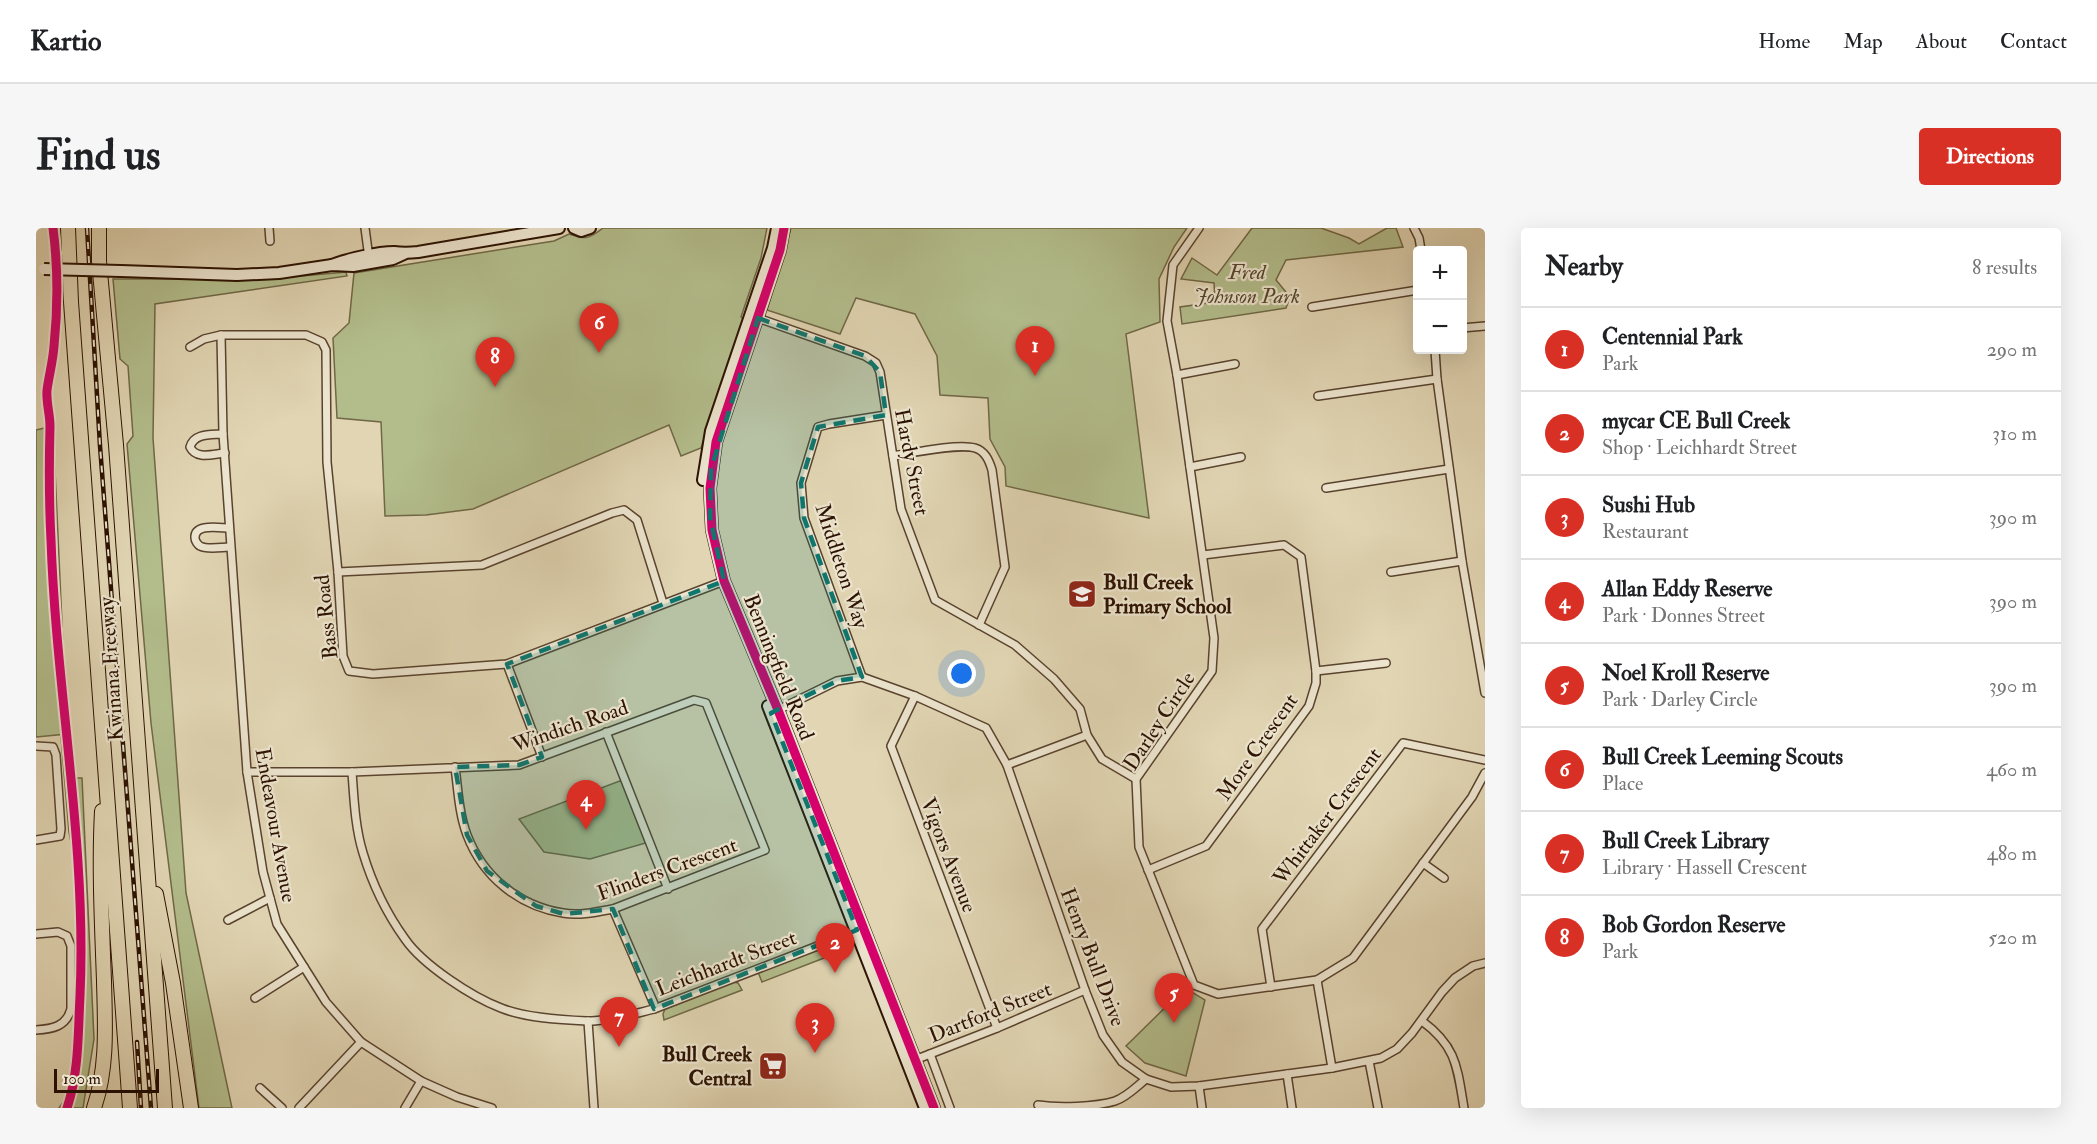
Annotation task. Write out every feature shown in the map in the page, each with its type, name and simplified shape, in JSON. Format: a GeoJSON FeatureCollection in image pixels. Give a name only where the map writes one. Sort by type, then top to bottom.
{"type":"FeatureCollection","features":[{"type":"Feature","properties":{"kind":"highway","name":"Kwinana Freeway"},"geometry":{"type":"LineString","coordinates":[[68,228],[77,391],[130,1108]]}},
{"type":"Feature","properties":{"kind":"highway","name":"Kwinana Freeway"},"geometry":{"type":"LineString","coordinates":[[99,228],[99,261],[116,445],[165,1108]]}},
{"type":"Feature","properties":{"kind":"highway"},"geometry":{"type":"LineString","coordinates":[[94,1108],[101,1080],[105,1041],[100,852],[105,749]]}},
{"type":"Feature","properties":{"kind":"highway"},"geometry":{"type":"LineString","coordinates":[[143,825],[173,983],[191,1108]]}},
{"type":"Feature","properties":{"kind":"main road"},"geometry":{"type":"LineString","coordinates":[[40,268],[237,275],[279,273],[332,265],[344,260],[370,260],[392,252],[404,254],[559,228]]}},
{"type":"Feature","properties":{"kind":"main road"},"geometry":{"type":"LineString","coordinates":[[574,228],[584,231],[590,228]]}},
{"type":"Feature","properties":{"kind":"main road","name":"Benningfield Road"},"geometry":{"type":"LineString","coordinates":[[777,228],[754,317],[718,436],[711,469],[710,518],[722,582],[911,1061],[925,1108]]}},
{"type":"Feature","properties":{"kind":"main road","name":"Benningfield Road"},"geometry":{"type":"LineString","coordinates":[[754,317],[780,249],[784,228]]}},
{"type":"Feature","properties":{"kind":"main road","name":"Benningfield Road"},"geometry":{"type":"LineString","coordinates":[[911,1061],[934,1108]]}},
{"type":"Feature","properties":{"kind":"street"},"geometry":{"type":"LineString","coordinates":[[269,228],[270,240]]}},
{"type":"Feature","properties":{"kind":"street"},"geometry":{"type":"LineString","coordinates":[[365,228],[370,260]]}},
{"type":"Feature","properties":{"kind":"street","name":"Darley Circle"},"geometry":{"type":"LineString","coordinates":[[1199,228],[1173,266],[1167,321],[1177,375],[1215,638],[1212,671],[1136,779],[1139,847],[1194,985],[1218,994],[1317,980],[1353,958],[1472,797],[1485,773]]}},
{"type":"Feature","properties":{"kind":"street"},"geometry":{"type":"LineString","coordinates":[[1414,228],[1420,246]]}},
{"type":"Feature","properties":{"kind":"street"},"geometry":{"type":"LineString","coordinates":[[1312,307],[1413,291]]}},
{"type":"Feature","properties":{"kind":"street","name":"Hardy Street"},"geometry":{"type":"LineString","coordinates":[[754,317],[865,356],[876,363],[880,372],[901,509],[935,600],[1015,645],[1054,679],[1080,709],[1087,735],[1102,759],[1136,779]]}},
{"type":"Feature","properties":{"kind":"street"},"geometry":{"type":"LineString","coordinates":[[1467,328],[1485,326]]}},
{"type":"Feature","properties":{"kind":"street","name":"Bass Road"},"geometry":{"type":"LineString","coordinates":[[190,347],[204,339],[221,336],[306,335],[322,342],[326,350],[327,462],[338,572],[343,657],[349,671],[373,674],[507,664],[722,582]]}},
{"type":"Feature","properties":{"kind":"street","name":"Endeavour Avenue"},"geometry":{"type":"LineString","coordinates":[[221,336],[223,434],[247,772],[263,872],[278,924],[326,1002],[361,1042],[421,1081],[457,1097],[492,1108]]}},
{"type":"Feature","properties":{"kind":"street"},"geometry":{"type":"LineString","coordinates":[[1434,354],[1462,561],[1485,693]]}},
{"type":"Feature","properties":{"kind":"street"},"geometry":{"type":"LineString","coordinates":[[1177,375],[1234,364]]}},
{"type":"Feature","properties":{"kind":"street"},"geometry":{"type":"LineString","coordinates":[[1318,396],[1437,379]]}},
{"type":"Feature","properties":{"kind":"street","name":"Middleton Way"},"geometry":{"type":"LineString","coordinates":[[862,677],[804,518],[801,483],[818,428],[829,424],[886,415]]}},
{"type":"Feature","properties":{"kind":"street"},"geometry":{"type":"LineString","coordinates":[[223,434],[197,437],[192,441],[190,447],[193,453],[199,456],[225,453]]}},
{"type":"Feature","properties":{"kind":"street"},"geometry":{"type":"LineString","coordinates":[[893,456],[964,446],[977,448],[988,457],[992,470],[1005,567],[979,625]]}},
{"type":"Feature","properties":{"kind":"street"},"geometry":{"type":"LineString","coordinates":[[1190,467],[1241,458]]}},
{"type":"Feature","properties":{"kind":"street"},"geometry":{"type":"LineString","coordinates":[[1326,488],[1449,469]]}},
{"type":"Feature","properties":{"kind":"street"},"geometry":{"type":"LineString","coordinates":[[338,572],[482,566],[624,510],[637,520],[663,603]]}},
{"type":"Feature","properties":{"kind":"street"},"geometry":{"type":"LineString","coordinates":[[229,528],[202,528],[197,532],[195,538],[203,547],[230,547]]}},
{"type":"Feature","properties":{"kind":"street","name":"More Crescent"},"geometry":{"type":"LineString","coordinates":[[1148,870],[1206,846],[1309,706],[1316,683],[1301,557],[1284,545],[1203,555]]}},
{"type":"Feature","properties":{"kind":"street"},"geometry":{"type":"LineString","coordinates":[[1391,572],[1462,561]]}},
{"type":"Feature","properties":{"kind":"street"},"geometry":{"type":"LineString","coordinates":[[1316,671],[1386,663]]}},
{"type":"Feature","properties":{"kind":"street"},"geometry":{"type":"LineString","coordinates":[[507,664],[542,757]]}},
{"type":"Feature","properties":{"kind":"street"},"geometry":{"type":"LineString","coordinates":[[774,711],[837,681],[862,677]]}},
{"type":"Feature","properties":{"kind":"street","name":"Henry Bull Drive"},"geometry":{"type":"LineString","coordinates":[[862,677],[915,696],[986,728],[1006,765],[1103,1035],[1122,1062],[1146,1078],[1171,1086],[1198,1086],[1332,1068],[1381,1058],[1397,1049],[1455,978],[1473,966],[1485,963]]}},
{"type":"Feature","properties":{"kind":"street","name":"Vigors Avenue"},"geometry":{"type":"LineString","coordinates":[[915,696],[891,746],[997,1028]]}},
{"type":"Feature","properties":{"kind":"street","name":"Windich Road"},"geometry":{"type":"LineString","coordinates":[[247,772],[352,772],[519,765],[694,700],[706,703],[765,850]]}},
{"type":"Feature","properties":{"kind":"street"},"geometry":{"type":"LineString","coordinates":[[606,732],[668,889]]}},
{"type":"Feature","properties":{"kind":"street"},"geometry":{"type":"LineString","coordinates":[[1006,765],[1087,735]]}},
{"type":"Feature","properties":{"kind":"street","name":"Whittaker Crescent"},"geometry":{"type":"LineString","coordinates":[[1271,987],[1262,929],[1403,743],[1485,760]]}},
{"type":"Feature","properties":{"kind":"street"},"geometry":{"type":"LineString","coordinates":[[36,746],[53,747],[57,755],[62,829],[60,836],[36,840]]}},
{"type":"Feature","properties":{"kind":"street","name":"Flinders Crescent"},"geometry":{"type":"LineString","coordinates":[[455,767],[467,835],[487,871],[510,893],[536,906],[564,914],[597,913],[613,909],[765,850]]}},
{"type":"Feature","properties":{"kind":"street","name":"Leichhardt Street"},"geometry":{"type":"LineString","coordinates":[[352,772],[355,810],[363,852],[381,898],[406,941],[435,969],[470,993],[502,1009],[533,1016],[588,1021],[628,1015],[654,1009],[860,929]]}},
{"type":"Feature","properties":{"kind":"street"},"geometry":{"type":"LineString","coordinates":[[1423,863],[1444,878]]}},
{"type":"Feature","properties":{"kind":"street"},"geometry":{"type":"LineString","coordinates":[[228,920],[270,898]]}},
{"type":"Feature","properties":{"kind":"street"},"geometry":{"type":"LineString","coordinates":[[613,909],[654,1004],[654,1009]]}},
{"type":"Feature","properties":{"kind":"street"},"geometry":{"type":"LineString","coordinates":[[36,934],[58,932],[67,936],[71,946],[71,1010],[63,1024],[50,1029],[36,1030]]}},
{"type":"Feature","properties":{"kind":"street"},"geometry":{"type":"LineString","coordinates":[[255,998],[304,967]]}},
{"type":"Feature","properties":{"kind":"street"},"geometry":{"type":"LineString","coordinates":[[1317,980],[1332,1068]]}},
{"type":"Feature","properties":{"kind":"street","name":"Dartford Street"},"geometry":{"type":"LineString","coordinates":[[911,1061],[997,1028],[1085,990]]}},
{"type":"Feature","properties":{"kind":"street"},"geometry":{"type":"LineString","coordinates":[[588,1021],[594,1108]]}},
{"type":"Feature","properties":{"kind":"street"},"geometry":{"type":"LineString","coordinates":[[1422,1021],[1444,1039],[1452,1055],[1458,1073],[1464,1108]]}},
{"type":"Feature","properties":{"kind":"street"},"geometry":{"type":"LineString","coordinates":[[299,1108],[361,1042]]}},
{"type":"Feature","properties":{"kind":"street"},"geometry":{"type":"LineString","coordinates":[[930,1054],[950,1108]]}},
{"type":"Feature","properties":{"kind":"street"},"geometry":{"type":"LineString","coordinates":[[1369,1061],[1378,1108]]}},
{"type":"Feature","properties":{"kind":"street"},"geometry":{"type":"LineString","coordinates":[[1287,1074],[1292,1108]]}},
{"type":"Feature","properties":{"kind":"street"},"geometry":{"type":"LineString","coordinates":[[1038,1106],[1069,1107],[1114,1101],[1129,1093],[1146,1078]]}},
{"type":"Feature","properties":{"kind":"street"},"geometry":{"type":"LineString","coordinates":[[405,1108],[421,1081]]}},
{"type":"Feature","properties":{"kind":"street"},"geometry":{"type":"LineString","coordinates":[[1198,1086],[1202,1108]]}},
{"type":"Feature","properties":{"kind":"street"},"geometry":{"type":"LineString","coordinates":[[260,1088],[282,1108]]}},
{"type":"Feature","properties":{"kind":"highlighted area"},"geometry":{"type":"Polygon","coordinates":[[[758,318],[865,356],[880,372],[886,415],[818,427],[801,483],[804,518],[862,677],[837,681],[771,713],[857,930],[654,1009],[613,909],[564,914],[536,906],[487,871],[467,835],[455,767],[519,765],[542,757],[507,664],[724,581],[710,518],[711,469],[758,318]]]}},
{"type":"Feature","properties":{"kind":"green space"},"geometry":{"type":"Polygon","coordinates":[[[603,228],[767,228],[761,258],[741,317],[744,319],[701,448],[681,456],[669,425],[473,509],[426,515],[385,516],[381,422],[337,418],[333,338],[349,323],[354,273],[554,241],[569,234],[587,237],[603,228]]]}},
{"type":"Feature","properties":{"kind":"green space"},"geometry":{"type":"Polygon","coordinates":[[[791,228],[1187,228],[1174,247],[1159,279],[1160,322],[1126,334],[1149,518],[1006,486],[1005,467],[990,439],[988,398],[940,395],[937,356],[915,314],[856,298],[840,334],[767,310],[791,228]]]}},
{"type":"Feature","properties":{"kind":"green space","name":"Fred Johnson Park"},"geometry":{"type":"Polygon","coordinates":[[[1252,228],[1321,228],[1359,244],[1387,228],[1396,228],[1403,247],[1286,260],[1276,280],[1290,297],[1286,308],[1182,324],[1180,307],[1215,302],[1214,283],[1181,279],[1192,258],[1217,275],[1252,228]]]}},
{"type":"Feature","properties":{"kind":"green space"},"geometry":{"type":"Polygon","coordinates":[[[346,272],[347,276],[155,304],[153,438],[186,893],[232,1108],[199,1108],[151,723],[127,444],[133,436],[128,366],[120,359],[113,279],[268,279],[346,272]]]}},
{"type":"Feature","properties":{"kind":"green space"},"geometry":{"type":"Polygon","coordinates":[[[53,426],[67,734],[36,737],[36,430],[53,426]]]}},
{"type":"Feature","properties":{"kind":"green space"},"geometry":{"type":"Polygon","coordinates":[[[61,737],[69,737],[72,778],[82,778],[94,1039],[83,1108],[59,1108],[66,1098],[76,1072],[79,957],[73,852],[69,832],[61,737]]]}},
{"type":"Feature","properties":{"kind":"green space"},"geometry":{"type":"Polygon","coordinates":[[[625,779],[649,842],[590,859],[544,852],[519,819],[625,779]]]}},
{"type":"Feature","properties":{"kind":"green space"},"geometry":{"type":"Polygon","coordinates":[[[833,944],[837,953],[762,982],[758,972],[833,944]]]}},
{"type":"Feature","properties":{"kind":"green space"},"geometry":{"type":"Polygon","coordinates":[[[733,982],[738,983],[742,990],[664,1020],[665,1009],[733,982]]]}},
{"type":"Feature","properties":{"kind":"green space"},"geometry":{"type":"Polygon","coordinates":[[[1185,988],[1205,1000],[1186,1076],[1145,1063],[1126,1046],[1185,988]]]}},
{"type":"Feature","properties":{"kind":"railway"},"geometry":{"type":"LineString","coordinates":[[87,228],[100,446],[151,1108]]}},
{"type":"Feature","properties":{"kind":"railway"},"geometry":{"type":"LineString","coordinates":[[137,1042],[141,1108]]}},
{"type":"Feature","properties":{"kind":"cycle path"},"geometry":{"type":"LineString","coordinates":[[53,228],[57,272],[56,317],[47,394],[50,426],[50,526],[54,597],[75,825],[81,939],[77,1053],[74,1081],[67,1108]]}},
{"type":"Feature","properties":{"kind":"cycle path"},"geometry":{"type":"LineString","coordinates":[[784,228],[780,250],[716,442],[710,488],[712,530],[724,581],[778,710],[934,1108]]}},
{"type":"Feature","properties":{"kind":"place","name":"Bull Creek Leeming Scouts"},"geometry":{"type":"Point","coordinates":[599,353]}},
{"type":"Feature","properties":{"kind":"place","name":"Centennial Park"},"geometry":{"type":"Point","coordinates":[1035,376]}},
{"type":"Feature","properties":{"kind":"place","name":"Bob Gordon Reserve"},"geometry":{"type":"Point","coordinates":[495,387]}},
{"type":"Feature","properties":{"kind":"place","name":"Bull Creek Primary School"},"geometry":{"type":"Point","coordinates":[1082,594]}},
{"type":"Feature","properties":{"kind":"place","name":"Allan Eddy Reserve"},"geometry":{"type":"Point","coordinates":[586,830]}},
{"type":"Feature","properties":{"kind":"place","name":"mycar CE Bull Creek"},"geometry":{"type":"Point","coordinates":[835,973]}},
{"type":"Feature","properties":{"kind":"place","name":"Noel Kroll Reserve"},"geometry":{"type":"Point","coordinates":[1174,1023]}},
{"type":"Feature","properties":{"kind":"place","name":"Bull Creek Library"},"geometry":{"type":"Point","coordinates":[619,1047]}},
{"type":"Feature","properties":{"kind":"place","name":"Sushi Hub"},"geometry":{"type":"Point","coordinates":[815,1053]}},
{"type":"Feature","properties":{"kind":"place","name":"Bull Creek Central"},"geometry":{"type":"Point","coordinates":[773,1066]}}]}
